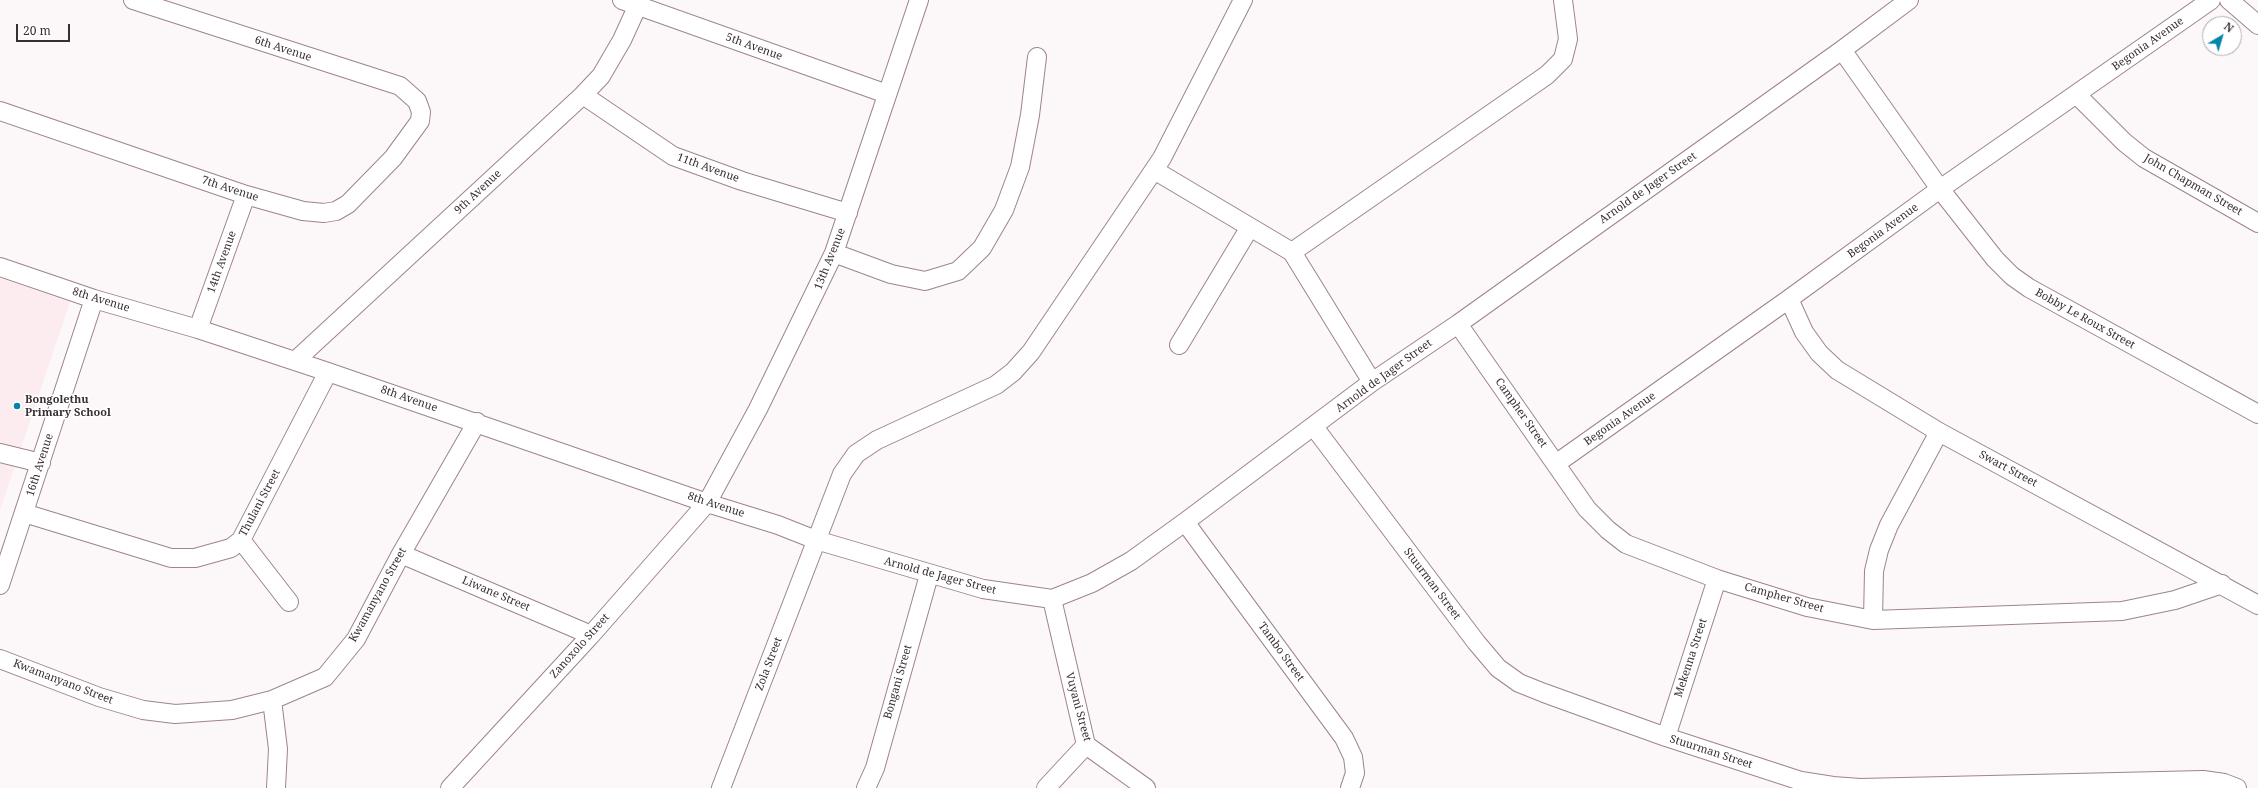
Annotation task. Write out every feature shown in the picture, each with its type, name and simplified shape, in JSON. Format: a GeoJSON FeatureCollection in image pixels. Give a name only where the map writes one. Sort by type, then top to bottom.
{"type":"FeatureCollection","features":[{"type":"Feature","properties":{"kind":"street","name":"6th Avenue"},"geometry":{"type":"LineString","coordinates":[[133,0],[400,86],[417,101],[421,112]]}},
{"type":"Feature","properties":{"kind":"street","name":"13th Avenue"},"geometry":{"type":"LineString","coordinates":[[707,503],[758,408],[834,254],[919,0]]}},
{"type":"Feature","properties":{"kind":"street","name":"Zola Street"},"geometry":{"type":"LineString","coordinates":[[721,788],[842,474],[856,454],[878,440],[996,385],[1013,372],[1031,352],[1162,158],[1243,0]]}},
{"type":"Feature","properties":{"kind":"street"},"geometry":{"type":"LineString","coordinates":[[1292,252],[1547,75],[1563,59],[1568,39],[1563,0]]}},
{"type":"Feature","properties":{"kind":"street","name":"Arnold de Jager Street"},"geometry":{"type":"LineString","coordinates":[[816,540],[928,575],[983,590],[1052,599],[1105,576],[1131,561],[1186,522],[1372,382],[1458,324],[1842,50],[1909,0]]}},
{"type":"Feature","properties":{"kind":"street","name":"Begonia Avenue"},"geometry":{"type":"LineString","coordinates":[[1557,463],[1789,300],[1940,189],[2077,95],[2211,0]]}},
{"type":"Feature","properties":{"kind":"street"},"geometry":{"type":"LineString","coordinates":[[2229,0],[2258,25]]}},
{"type":"Feature","properties":{"kind":"street","name":"5th Avenue"},"geometry":{"type":"LineString","coordinates":[[630,3],[887,94]]}},
{"type":"Feature","properties":{"kind":"street","name":"9th Avenue"},"geometry":{"type":"LineString","coordinates":[[296,361],[583,95],[601,76],[622,40],[630,3]]}},
{"type":"Feature","properties":{"kind":"street","name":"Bobby Le Roux Street"},"geometry":{"type":"LineString","coordinates":[[1842,50],[1940,189],[1995,259],[2012,276],[2029,288],[2258,414]]}},
{"type":"Feature","properties":{"kind":"street"},"geometry":{"type":"LineString","coordinates":[[834,254],[891,274],[926,280],[958,271],[982,248],[1004,210],[1020,167],[1030,116],[1037,57]]}},
{"type":"Feature","properties":{"kind":"street","name":"11th Avenue"},"geometry":{"type":"LineString","coordinates":[[583,95],[673,156],[742,181],[848,213]]}},
{"type":"Feature","properties":{"kind":"street","name":"John Chapman Street"},"geometry":{"type":"LineString","coordinates":[[2077,95],[2124,142],[2144,158],[2258,222]]}},
{"type":"Feature","properties":{"kind":"street","name":"7th Avenue"},"geometry":{"type":"LineString","coordinates":[[0,111],[246,195],[303,211],[324,213],[336,211],[348,204],[393,158],[420,121],[421,112]]}},
{"type":"Feature","properties":{"kind":"street"},"geometry":{"type":"LineString","coordinates":[[1154,170],[1292,252],[1372,382]]}},
{"type":"Feature","properties":{"kind":"street","name":"14th Avenue"},"geometry":{"type":"LineString","coordinates":[[198,329],[246,195]]}},
{"type":"Feature","properties":{"kind":"street"},"geometry":{"type":"LineString","coordinates":[[1179,345],[1250,227]]}},
{"type":"Feature","properties":{"kind":"street","name":"8th Avenue"},"geometry":{"type":"LineString","coordinates":[[0,267],[94,299],[198,329],[296,361],[477,422],[707,503],[778,525],[816,540]]}},
{"type":"Feature","properties":{"kind":"street","name":"16th Avenue"},"geometry":{"type":"LineString","coordinates":[[0,585],[94,299]]}},
{"type":"Feature","properties":{"kind":"street","name":"Swart Street"},"geometry":{"type":"LineString","coordinates":[[1789,300],[1804,332],[1819,353],[1837,370],[1939,432],[2222,584],[2258,605]]}},
{"type":"Feature","properties":{"kind":"street","name":"Campher Street"},"geometry":{"type":"LineString","coordinates":[[1458,324],[1557,463],[1587,509],[1608,530],[1626,544],[1717,579],[1807,607],[1873,620],[2122,611],[2175,600],[2222,584]]}},
{"type":"Feature","properties":{"kind":"street","name":"Thulani Street"},"geometry":{"type":"LineString","coordinates":[[24,513],[171,558],[195,558],[232,548],[241,540],[328,372]]}},
{"type":"Feature","properties":{"kind":"street","name":"Kwamanyano Street"},"geometry":{"type":"LineString","coordinates":[[0,658],[98,697],[143,710],[175,714],[232,710],[272,700],[325,677],[356,639],[401,554],[477,422]]}},
{"type":"Feature","properties":{"kind":"street","name":"Stuurman Street"},"geometry":{"type":"LineString","coordinates":[[1314,427],[1476,642],[1498,668],[1519,683],[1666,737],[1801,781],[1833,786],[1860,788],[2203,780],[2224,783],[2237,788]]}},
{"type":"Feature","properties":{"kind":"street"},"geometry":{"type":"LineString","coordinates":[[1873,620],[1874,571],[1880,550],[1889,525],[1939,432]]}},
{"type":"Feature","properties":{"kind":"street"},"geometry":{"type":"LineString","coordinates":[[0,453],[41,463]]}},
{"type":"Feature","properties":{"kind":"street","name":"Zanoxolo Street"},"geometry":{"type":"LineString","coordinates":[[450,788],[591,635],[707,503]]}},
{"type":"Feature","properties":{"kind":"street","name":"Tambo Street"},"geometry":{"type":"LineString","coordinates":[[1186,522],[1344,738],[1353,757],[1355,773],[1350,788]]}},
{"type":"Feature","properties":{"kind":"street"},"geometry":{"type":"LineString","coordinates":[[241,540],[289,602]]}},
{"type":"Feature","properties":{"kind":"street","name":"Liwane Street"},"geometry":{"type":"LineString","coordinates":[[401,554],[591,635]]}},
{"type":"Feature","properties":{"kind":"street","name":"Bongani Street"},"geometry":{"type":"LineString","coordinates":[[866,788],[875,768],[928,575]]}},
{"type":"Feature","properties":{"kind":"street","name":"Mekenna Street"},"geometry":{"type":"LineString","coordinates":[[1666,737],[1717,579]]}},
{"type":"Feature","properties":{"kind":"street","name":"Vuyani Street"},"geometry":{"type":"LineString","coordinates":[[1052,599],[1086,745],[1146,788]]}},
{"type":"Feature","properties":{"kind":"street"},"geometry":{"type":"LineString","coordinates":[[272,700],[278,756],[276,788]]}},
{"type":"Feature","properties":{"kind":"street"},"geometry":{"type":"LineString","coordinates":[[1046,788],[1086,745]]}},
{"type":"Feature","properties":{"kind":"shaded area","name":"Bongolethu Primary School"},"geometry":{"type":"Polygon","coordinates":[[[0,278],[70,302],[0,510],[0,278]]]}},
{"type":"Feature","properties":{"kind":"place","name":"Bongolethu Primary School"},"geometry":{"type":"Point","coordinates":[17,406]}}]}
